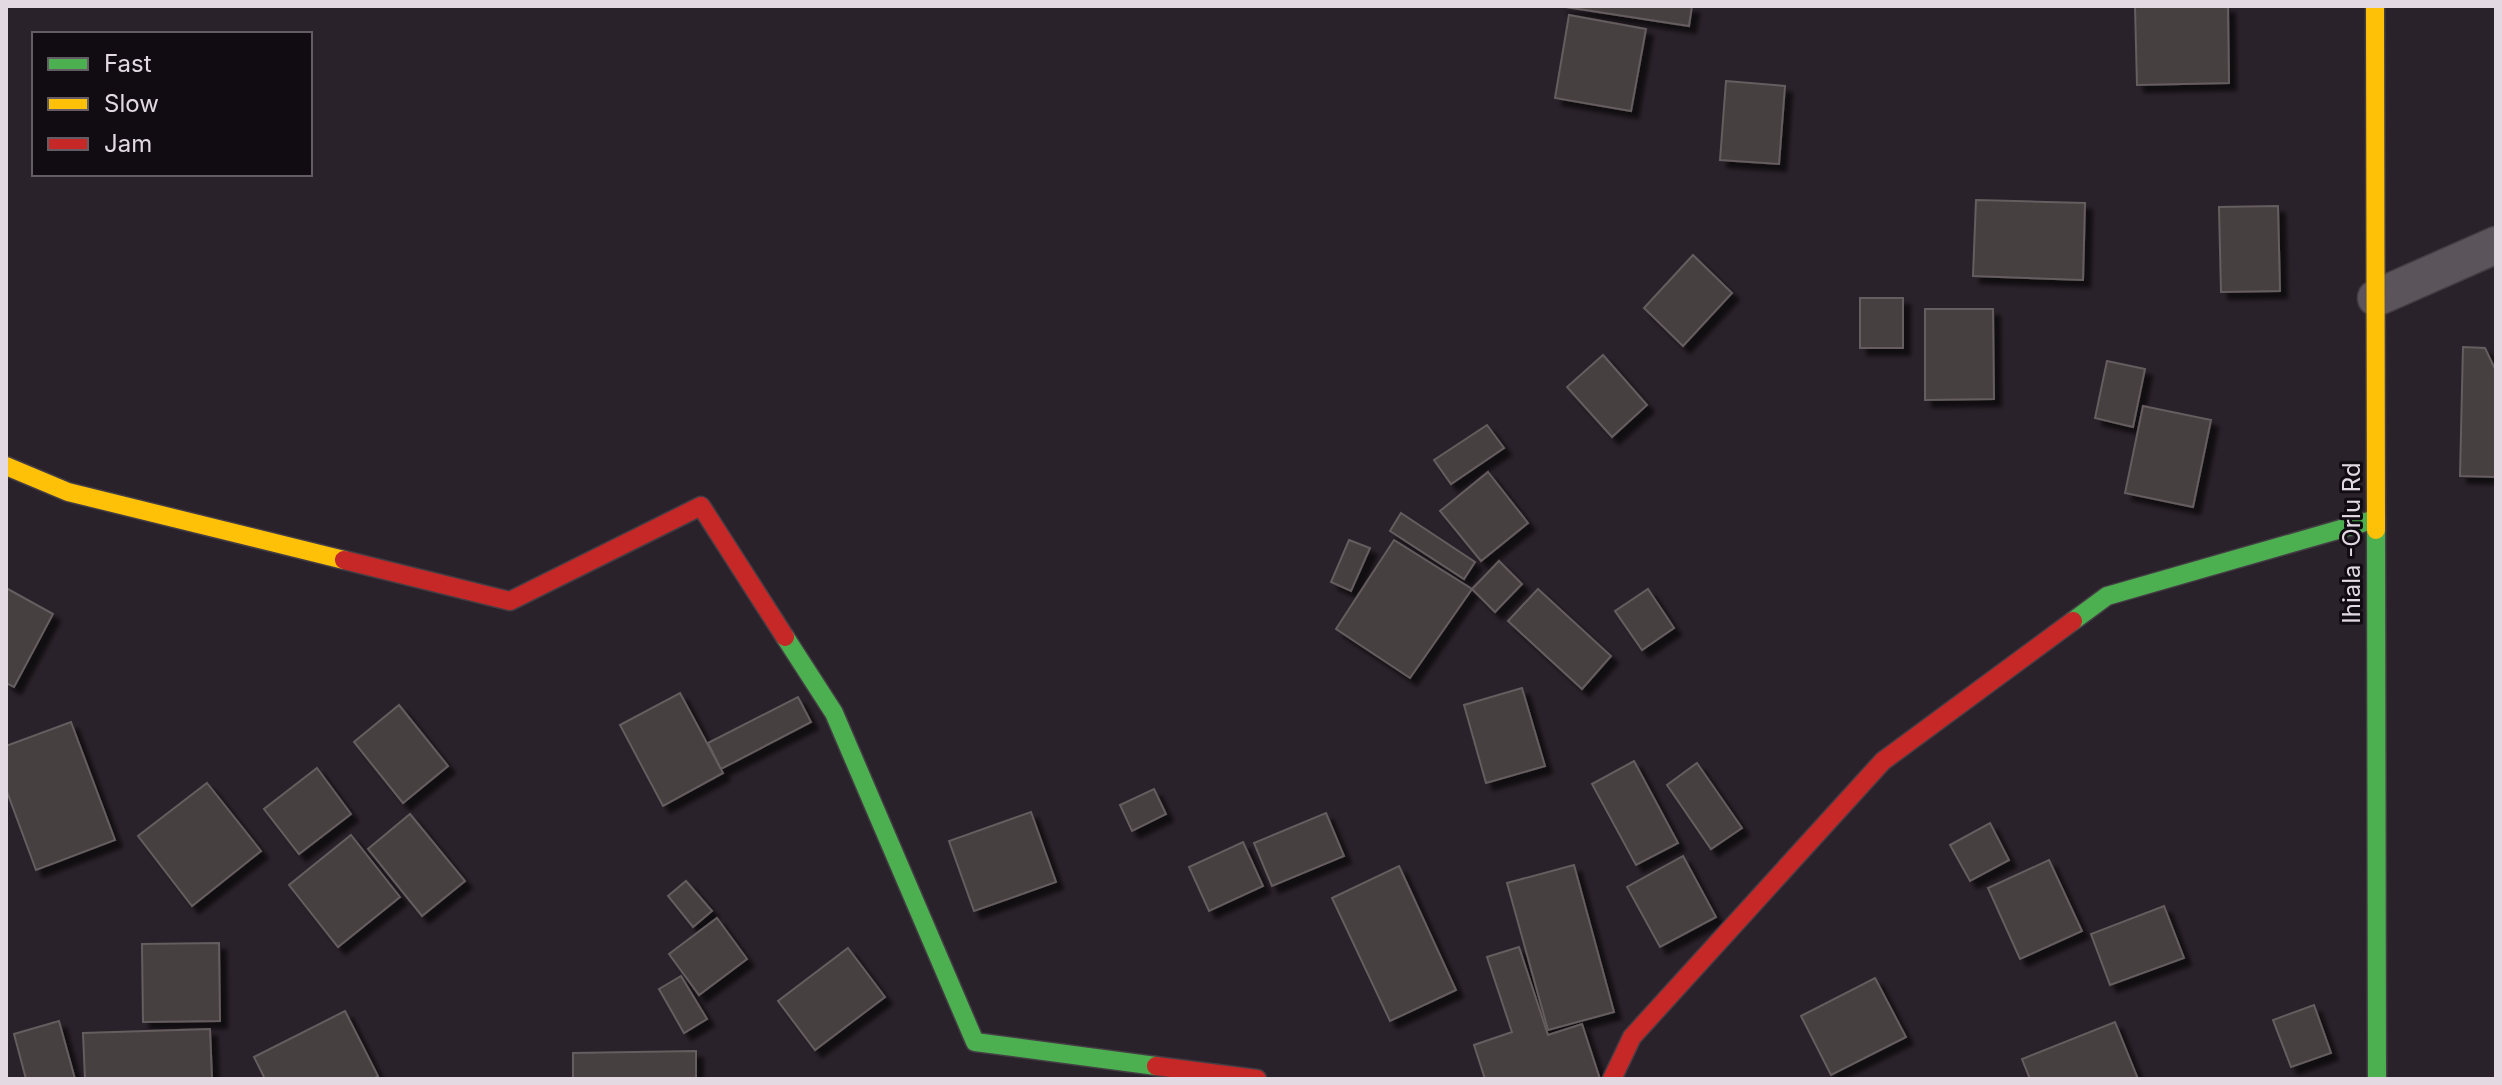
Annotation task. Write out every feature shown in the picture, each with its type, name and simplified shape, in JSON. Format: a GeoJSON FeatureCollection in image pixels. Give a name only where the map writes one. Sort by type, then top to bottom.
{"type":"FeatureCollection","features":[{"type":"Feature","properties":{"kind":"street","name":"Ihiala -Orlu Rd"},"geometry":{"type":"LineString","coordinates":[[2375,6],[2377,1079]]}},
{"type":"Feature","properties":{"kind":"street"},"geometry":{"type":"LineString","coordinates":[[2376,298],[2496,245]]}},
{"type":"Feature","properties":{"kind":"street"},"geometry":{"type":"LineString","coordinates":[[6,466],[68,492],[510,601],[701,506],[834,713],[975,1042],[1257,1079]]}},
{"type":"Feature","properties":{"kind":"street"},"geometry":{"type":"LineString","coordinates":[[1612,1079],[1632,1037],[1883,761],[2094,605],[2107,596],[2376,519]]}},
{"type":"Feature","properties":{"kind":"building"},"geometry":{"type":"Polygon","coordinates":[[[1559,6],[1692,6],[1689,26],[1559,6]]]}},
{"type":"Feature","properties":{"kind":"building"},"geometry":{"type":"Polygon","coordinates":[[[2135,6],[2228,6],[2229,83],[2137,85],[2135,6]]]}},
{"type":"Feature","properties":{"kind":"building"},"geometry":{"type":"Polygon","coordinates":[[[1569,15],[1646,29],[1631,111],[1555,98],[1569,15]]]}},
{"type":"Feature","properties":{"kind":"building"},"geometry":{"type":"Polygon","coordinates":[[[1726,81],[1785,86],[1779,164],[1720,160],[1726,81]]]}},
{"type":"Feature","properties":{"kind":"building"},"geometry":{"type":"Polygon","coordinates":[[[1976,200],[2085,203],[2083,280],[1973,276],[1976,200]]]}},
{"type":"Feature","properties":{"kind":"building"},"geometry":{"type":"Polygon","coordinates":[[[2278,206],[2280,291],[2221,292],[2219,207],[2278,206]]]}},
{"type":"Feature","properties":{"kind":"building"},"geometry":{"type":"Polygon","coordinates":[[[1693,255],[1732,293],[1683,346],[1644,308],[1693,255]]]}},
{"type":"Feature","properties":{"kind":"building"},"geometry":{"type":"Polygon","coordinates":[[[1860,298],[1903,298],[1903,348],[1860,348],[1860,298]]]}},
{"type":"Feature","properties":{"kind":"building"},"geometry":{"type":"Polygon","coordinates":[[[1925,309],[1993,309],[1994,399],[1925,400],[1925,309]]]}},
{"type":"Feature","properties":{"kind":"building"},"geometry":{"type":"Polygon","coordinates":[[[2463,347],[2485,348],[2496,371],[2496,477],[2460,476],[2463,347]]]}},
{"type":"Feature","properties":{"kind":"building"},"geometry":{"type":"Polygon","coordinates":[[[1603,355],[1647,405],[1612,437],[1567,387],[1603,355]]]}},
{"type":"Feature","properties":{"kind":"building"},"geometry":{"type":"Polygon","coordinates":[[[2107,361],[2145,369],[2133,427],[2095,418],[2107,361]]]}},
{"type":"Feature","properties":{"kind":"building"},"geometry":{"type":"Polygon","coordinates":[[[2143,406],[2211,420],[2193,507],[2125,493],[2143,406]]]}},
{"type":"Feature","properties":{"kind":"building"},"geometry":{"type":"Polygon","coordinates":[[[1487,425],[1504,448],[1451,484],[1434,460],[1487,425]]]}},
{"type":"Feature","properties":{"kind":"building"},"geometry":{"type":"Polygon","coordinates":[[[1488,472],[1528,523],[1481,561],[1440,511],[1488,472]]]}},
{"type":"Feature","properties":{"kind":"building"},"geometry":{"type":"Polygon","coordinates":[[[1401,513],[1475,562],[1464,579],[1390,531],[1401,513]]]}},
{"type":"Feature","properties":{"kind":"building"},"geometry":{"type":"Polygon","coordinates":[[[1349,540],[1370,548],[1351,591],[1331,582],[1349,540]]]}},
{"type":"Feature","properties":{"kind":"building"},"geometry":{"type":"Polygon","coordinates":[[[1394,540],[1472,589],[1410,678],[1336,629],[1394,540]]]}},
{"type":"Feature","properties":{"kind":"building"},"geometry":{"type":"Polygon","coordinates":[[[1499,561],[1522,584],[1495,612],[1472,589],[1499,561]]]}},
{"type":"Feature","properties":{"kind":"building"},"geometry":{"type":"Polygon","coordinates":[[[6,588],[53,614],[14,687],[6,683],[6,588]]]}},
{"type":"Feature","properties":{"kind":"building"},"geometry":{"type":"Polygon","coordinates":[[[1538,589],[1611,656],[1582,689],[1508,621],[1538,589]]]}},
{"type":"Feature","properties":{"kind":"building"},"geometry":{"type":"Polygon","coordinates":[[[1648,589],[1674,628],[1642,650],[1615,611],[1648,589]]]}},
{"type":"Feature","properties":{"kind":"building"},"geometry":{"type":"Polygon","coordinates":[[[1522,688],[1545,766],[1486,783],[1464,705],[1522,688]]]}},
{"type":"Feature","properties":{"kind":"building"},"geometry":{"type":"Polygon","coordinates":[[[680,693],[723,773],[663,806],[620,725],[680,693]]]}},
{"type":"Feature","properties":{"kind":"building"},"geometry":{"type":"Polygon","coordinates":[[[798,697],[811,722],[721,769],[708,743],[798,697]]]}},
{"type":"Feature","properties":{"kind":"building"},"geometry":{"type":"Polygon","coordinates":[[[399,705],[448,766],[403,803],[354,742],[399,705]]]}},
{"type":"Feature","properties":{"kind":"building"},"geometry":{"type":"Polygon","coordinates":[[[71,722],[115,840],[36,870],[6,789],[6,746],[71,722]]]}},
{"type":"Feature","properties":{"kind":"building"},"geometry":{"type":"Polygon","coordinates":[[[1634,761],[1678,843],[1636,865],[1592,784],[1634,761]]]}},
{"type":"Feature","properties":{"kind":"building"},"geometry":{"type":"Polygon","coordinates":[[[1697,763],[1742,828],[1711,849],[1667,785],[1697,763]]]}},
{"type":"Feature","properties":{"kind":"building"},"geometry":{"type":"Polygon","coordinates":[[[317,768],[351,814],[299,854],[264,809],[317,768]]]}},
{"type":"Feature","properties":{"kind":"building"},"geometry":{"type":"Polygon","coordinates":[[[207,783],[261,851],[192,906],[138,836],[207,783]]]}},
{"type":"Feature","properties":{"kind":"building"},"geometry":{"type":"Polygon","coordinates":[[[1154,789],[1166,814],[1132,831],[1120,805],[1154,789]]]}},
{"type":"Feature","properties":{"kind":"building"},"geometry":{"type":"Polygon","coordinates":[[[1031,812],[1056,882],[974,911],[949,841],[1031,812]]]}},
{"type":"Feature","properties":{"kind":"building"},"geometry":{"type":"Polygon","coordinates":[[[1326,813],[1344,856],[1272,886],[1254,843],[1326,813]]]}},
{"type":"Feature","properties":{"kind":"building"},"geometry":{"type":"Polygon","coordinates":[[[410,814],[465,881],[422,916],[368,849],[410,814]]]}},
{"type":"Feature","properties":{"kind":"building"},"geometry":{"type":"Polygon","coordinates":[[[1990,823],[2009,860],[1970,881],[1950,845],[1990,823]]]}},
{"type":"Feature","properties":{"kind":"building"},"geometry":{"type":"Polygon","coordinates":[[[351,835],[400,897],[338,947],[289,885],[351,835]]]}},
{"type":"Feature","properties":{"kind":"building"},"geometry":{"type":"Polygon","coordinates":[[[1243,842],[1263,886],[1209,911],[1189,867],[1243,842]]]}},
{"type":"Feature","properties":{"kind":"building"},"geometry":{"type":"Polygon","coordinates":[[[1683,856],[1716,917],[1660,947],[1627,887],[1683,856]]]}},
{"type":"Feature","properties":{"kind":"building"},"geometry":{"type":"Polygon","coordinates":[[[2049,860],[2082,931],[2020,959],[1988,888],[2049,860]]]}},
{"type":"Feature","properties":{"kind":"building"},"geometry":{"type":"Polygon","coordinates":[[[1574,865],[1614,1012],[1548,1030],[1507,883],[1574,865]]]}},
{"type":"Feature","properties":{"kind":"building"},"geometry":{"type":"Polygon","coordinates":[[[1399,866],[1456,990],[1390,1021],[1332,898],[1399,866]]]}},
{"type":"Feature","properties":{"kind":"building"},"geometry":{"type":"Polygon","coordinates":[[[686,881],[712,911],[693,927],[668,896],[686,881]]]}},
{"type":"Feature","properties":{"kind":"building"},"geometry":{"type":"Polygon","coordinates":[[[2164,906],[2184,958],[2110,985],[2091,934],[2164,906]]]}},
{"type":"Feature","properties":{"kind":"building"},"geometry":{"type":"Polygon","coordinates":[[[717,918],[747,959],[699,995],[669,954],[717,918]]]}},
{"type":"Feature","properties":{"kind":"building"},"geometry":{"type":"Polygon","coordinates":[[[219,943],[220,1021],[143,1022],[142,944],[219,943]]]}},
{"type":"Feature","properties":{"kind":"building"},"geometry":{"type":"Polygon","coordinates":[[[1519,947],[1548,1035],[1582,1024],[1600,1079],[1485,1079],[1474,1045],[1512,1032],[1487,957],[1519,947]]]}},
{"type":"Feature","properties":{"kind":"building"},"geometry":{"type":"Polygon","coordinates":[[[848,948],[885,997],[815,1050],[778,1001],[848,948]]]}},
{"type":"Feature","properties":{"kind":"building"},"geometry":{"type":"Polygon","coordinates":[[[681,976],[707,1019],[684,1033],[659,989],[681,976]]]}},
{"type":"Feature","properties":{"kind":"building"},"geometry":{"type":"Polygon","coordinates":[[[1875,978],[1906,1037],[1831,1075],[1801,1016],[1875,978]]]}},
{"type":"Feature","properties":{"kind":"building"},"geometry":{"type":"Polygon","coordinates":[[[2314,1005],[2331,1053],[2291,1067],[2273,1020],[2314,1005]]]}},
{"type":"Feature","properties":{"kind":"building"},"geometry":{"type":"Polygon","coordinates":[[[345,1011],[378,1076],[373,1079],[265,1079],[254,1057],[345,1011]]]}},
{"type":"Feature","properties":{"kind":"building"},"geometry":{"type":"Polygon","coordinates":[[[59,1021],[75,1079],[26,1079],[14,1034],[59,1021]]]}},
{"type":"Feature","properties":{"kind":"building"},"geometry":{"type":"Polygon","coordinates":[[[2115,1022],[2138,1079],[2030,1079],[2022,1059],[2115,1022]]]}},
{"type":"Feature","properties":{"kind":"building"},"geometry":{"type":"Polygon","coordinates":[[[210,1029],[212,1079],[85,1079],[83,1033],[210,1029]]]}},
{"type":"Feature","properties":{"kind":"building"},"geometry":{"type":"Polygon","coordinates":[[[696,1051],[696,1079],[573,1079],[573,1053],[696,1051]]]}},
{"type":"Feature","properties":{"kind":"traffic: fast"},"geometry":{"type":"LineString","coordinates":[[2073,621],[2107,596],[2376,519]]}},
{"type":"Feature","properties":{"kind":"traffic: fast"},"geometry":{"type":"LineString","coordinates":[[2376,530],[2377,1079]]}},
{"type":"Feature","properties":{"kind":"traffic: fast"},"geometry":{"type":"LineString","coordinates":[[785,637],[834,713],[975,1042],[1156,1066]]}},
{"type":"Feature","properties":{"kind":"traffic: slow"},"geometry":{"type":"LineString","coordinates":[[2375,6],[2376,530]]}},
{"type":"Feature","properties":{"kind":"traffic: slow"},"geometry":{"type":"LineString","coordinates":[[6,466],[68,492],[344,560]]}},
{"type":"Feature","properties":{"kind":"traffic: jam"},"geometry":{"type":"LineString","coordinates":[[344,560],[510,601],[701,506],[785,637]]}},
{"type":"Feature","properties":{"kind":"traffic: jam"},"geometry":{"type":"LineString","coordinates":[[1612,1079],[1632,1037],[1883,761],[2073,621]]}},
{"type":"Feature","properties":{"kind":"traffic: jam"},"geometry":{"type":"LineString","coordinates":[[1156,1066],[1257,1079]]}}]}
